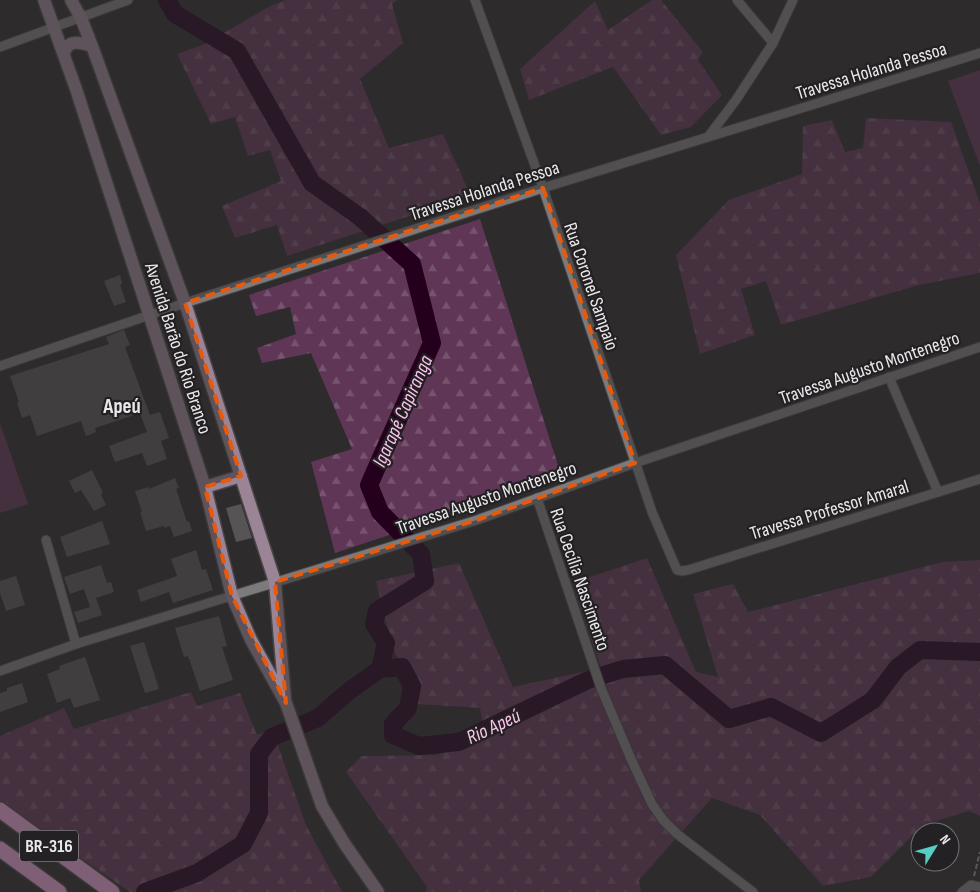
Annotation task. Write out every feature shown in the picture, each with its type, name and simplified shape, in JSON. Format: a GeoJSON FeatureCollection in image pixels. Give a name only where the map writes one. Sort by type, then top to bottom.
{"type":"FeatureCollection","features":[{"type":"Feature","properties":{"kind":"highway","name":"BR-316"},"geometry":{"type":"LineString","coordinates":[[0,810],[112,892]]}},
{"type":"Feature","properties":{"kind":"highway","name":"BR-316"},"geometry":{"type":"LineString","coordinates":[[0,849],[59,892]]}},
{"type":"Feature","properties":{"kind":"main road","name":"Avenida Barão do Rio Branco"},"geometry":{"type":"LineString","coordinates":[[44,0],[64,54],[205,487],[232,596],[251,640],[287,709],[322,806],[344,843],[378,892]]}},
{"type":"Feature","properties":{"kind":"main road","name":"Avenida Barão do Rio Branco"},"geometry":{"type":"LineString","coordinates":[[71,0],[81,18],[92,46],[185,302],[275,582],[287,709]]}},
{"type":"Feature","properties":{"kind":"main road"},"geometry":{"type":"LineString","coordinates":[[64,54],[66,47],[71,43],[82,42],[92,46]]}},
{"type":"Feature","properties":{"kind":"main road"},"geometry":{"type":"LineString","coordinates":[[205,487],[241,476]]}},
{"type":"Feature","properties":{"kind":"street"},"geometry":{"type":"LineString","coordinates":[[0,46],[128,0]]}},
{"type":"Feature","properties":{"kind":"street","name":"Rua Coronel Sampaio"},"geometry":{"type":"LineString","coordinates":[[475,0],[542,188],[652,512],[674,565],[678,570],[688,570]]}},
{"type":"Feature","properties":{"kind":"street"},"geometry":{"type":"LineString","coordinates":[[737,0],[773,43]]}},
{"type":"Feature","properties":{"kind":"street"},"geometry":{"type":"LineString","coordinates":[[708,137],[736,100],[773,43],[792,0]]}},
{"type":"Feature","properties":{"kind":"street","name":"Travessa Holanda Pessoa"},"geometry":{"type":"LineString","coordinates":[[0,366],[185,302],[542,188],[980,53]]}},
{"type":"Feature","properties":{"kind":"street","name":"Travessa Augusto Montenegro"},"geometry":{"type":"LineString","coordinates":[[0,671],[76,644],[425,536],[980,347]]}},
{"type":"Feature","properties":{"kind":"street"},"geometry":{"type":"LineString","coordinates":[[889,377],[938,492]]}},
{"type":"Feature","properties":{"kind":"street","name":"Travessa Professor Amaral"},"geometry":{"type":"LineString","coordinates":[[688,570],[980,478]]}},
{"type":"Feature","properties":{"kind":"street","name":"Rua Cecília Nascimento"},"geometry":{"type":"LineString","coordinates":[[537,498],[601,688],[631,759],[658,813],[677,834],[753,892]]}},
{"type":"Feature","properties":{"kind":"street"},"geometry":{"type":"LineString","coordinates":[[46,540],[76,644]]}},
{"type":"Feature","properties":{"kind":"street"},"geometry":{"type":"LineString","coordinates":[[962,892],[976,886]]}},
{"type":"Feature","properties":{"kind":"path"},"geometry":{"type":"LineString","coordinates":[[172,385],[185,380],[178,358],[201,351]]}},
{"type":"Feature","properties":{"kind":"path"},"geometry":{"type":"LineString","coordinates":[[976,886],[980,852]]}},
{"type":"Feature","properties":{"kind":"highlighted area"},"geometry":{"type":"Polygon","coordinates":[[[543,188],[635,463],[477,520],[275,582],[286,703],[232,596],[205,487],[241,476],[185,303],[543,188]]]}},
{"type":"Feature","properties":{"kind":"green space"},"geometry":{"type":"Polygon","coordinates":[[[285,0],[397,0],[392,4],[403,43],[360,79],[389,148],[443,134],[471,196],[287,256],[277,225],[235,238],[222,206],[281,181],[270,150],[248,156],[235,117],[211,124],[177,54],[205,44],[270,6],[285,0]]]}},
{"type":"Feature","properties":{"kind":"green space"},"geometry":{"type":"Polygon","coordinates":[[[652,0],[661,0],[703,52],[698,60],[722,95],[691,127],[661,135],[613,67],[529,100],[520,69],[595,1],[608,30],[652,0]]]}},
{"type":"Feature","properties":{"kind":"green space"},"geometry":{"type":"Polygon","coordinates":[[[980,70],[980,166],[948,81],[980,70]]]}},
{"type":"Feature","properties":{"kind":"green space"},"geometry":{"type":"Polygon","coordinates":[[[866,118],[951,122],[980,203],[980,273],[919,285],[781,325],[766,281],[741,289],[755,335],[700,354],[676,255],[729,200],[802,174],[803,126],[832,120],[845,152],[863,148],[866,118]]]}},
{"type":"Feature","properties":{"kind":"green space"},"geometry":{"type":"Polygon","coordinates":[[[480,219],[562,478],[335,553],[311,462],[352,449],[311,353],[262,363],[257,348],[296,334],[290,307],[256,316],[249,295],[480,219]]]}},
{"type":"Feature","properties":{"kind":"green space"},"geometry":{"type":"Polygon","coordinates":[[[0,423],[28,504],[0,513],[0,423]]]}},
{"type":"Feature","properties":{"kind":"green space"},"geometry":{"type":"Polygon","coordinates":[[[647,558],[696,672],[718,677],[693,594],[733,584],[748,612],[942,562],[980,560],[980,816],[969,811],[933,822],[910,822],[910,838],[871,877],[823,886],[760,815],[712,798],[639,880],[641,892],[426,892],[427,887],[346,772],[362,756],[437,755],[485,736],[480,708],[416,704],[391,643],[376,581],[459,563],[513,687],[601,668],[572,583],[647,558]]]}},
{"type":"Feature","properties":{"kind":"green space"},"geometry":{"type":"Polygon","coordinates":[[[191,692],[197,706],[240,693],[257,735],[272,729],[306,825],[342,892],[130,892],[0,802],[0,736],[64,708],[74,729],[191,692]]]}},
{"type":"Feature","properties":{"kind":"building"},"geometry":{"type":"Polygon","coordinates":[[[120,275],[122,284],[120,285],[126,302],[114,306],[104,281],[120,275]]]}},
{"type":"Feature","properties":{"kind":"building"},"geometry":{"type":"Polygon","coordinates":[[[124,330],[130,345],[125,347],[150,415],[160,412],[169,438],[161,441],[167,459],[147,466],[142,453],[115,462],[109,446],[147,432],[140,413],[95,428],[96,432],[86,436],[81,421],[37,436],[30,415],[22,418],[17,403],[19,402],[10,376],[109,344],[106,337],[124,330]]]}},
{"type":"Feature","properties":{"kind":"building"},"geometry":{"type":"Polygon","coordinates":[[[92,470],[103,493],[101,494],[106,505],[94,511],[81,490],[75,493],[69,481],[92,470]]]}},
{"type":"Feature","properties":{"kind":"building"},"geometry":{"type":"Polygon","coordinates":[[[175,478],[179,488],[176,489],[192,531],[174,537],[170,526],[146,531],[135,491],[148,487],[149,489],[175,478]]]}},
{"type":"Feature","properties":{"kind":"building"},"geometry":{"type":"Polygon","coordinates":[[[241,504],[252,538],[236,542],[226,508],[241,504]]]}},
{"type":"Feature","properties":{"kind":"building"},"geometry":{"type":"Polygon","coordinates":[[[102,521],[110,544],[67,557],[60,537],[102,521]]]}},
{"type":"Feature","properties":{"kind":"building"},"geometry":{"type":"Polygon","coordinates":[[[196,550],[202,570],[206,569],[213,590],[173,603],[169,592],[141,602],[137,590],[177,576],[171,559],[196,550]]]}},
{"type":"Feature","properties":{"kind":"building"},"geometry":{"type":"Polygon","coordinates":[[[101,565],[107,583],[111,582],[114,592],[96,598],[102,615],[78,623],[74,612],[90,607],[84,589],[70,594],[64,577],[101,565]]]}},
{"type":"Feature","properties":{"kind":"building"},"geometry":{"type":"Polygon","coordinates":[[[16,576],[25,605],[6,611],[0,593],[0,581],[16,576]]]}},
{"type":"Feature","properties":{"kind":"building"},"geometry":{"type":"Polygon","coordinates":[[[219,616],[227,646],[222,647],[233,680],[200,691],[188,656],[184,657],[175,628],[219,616]]]}},
{"type":"Feature","properties":{"kind":"building"},"geometry":{"type":"Polygon","coordinates":[[[144,642],[159,689],[145,693],[130,646],[144,642]]]}},
{"type":"Feature","properties":{"kind":"building"},"geometry":{"type":"Polygon","coordinates":[[[85,657],[100,700],[74,708],[70,698],[57,703],[47,674],[60,669],[59,666],[85,657]]]}},
{"type":"Feature","properties":{"kind":"building"},"geometry":{"type":"Polygon","coordinates":[[[22,683],[28,702],[0,712],[0,693],[7,691],[7,688],[22,683]]]}},
{"type":"Feature","properties":{"kind":"waterway","name":"Igarapé Capiranga"},"geometry":{"type":"LineString","coordinates":[[167,0],[175,14],[237,51],[312,183],[360,217],[412,264],[432,343],[369,485],[380,512],[421,554],[425,581],[377,611],[374,624],[386,643],[380,669]]}},
{"type":"Feature","properties":{"kind":"waterway","name":"Rio Apeú"},"geometry":{"type":"LineString","coordinates":[[145,892],[197,873],[243,844],[259,813],[259,754],[272,737],[318,718],[349,691],[380,669],[402,667],[412,686],[408,708],[393,724],[393,735],[419,746],[459,742],[588,680],[623,669],[665,665],[729,719],[771,707],[821,733],[873,700],[898,667],[920,650],[980,652]]}},
{"type":"Feature","properties":{"kind":"district","name":"Apeú"},"geometry":{"type":"Point","coordinates":[122,406]}}]}
